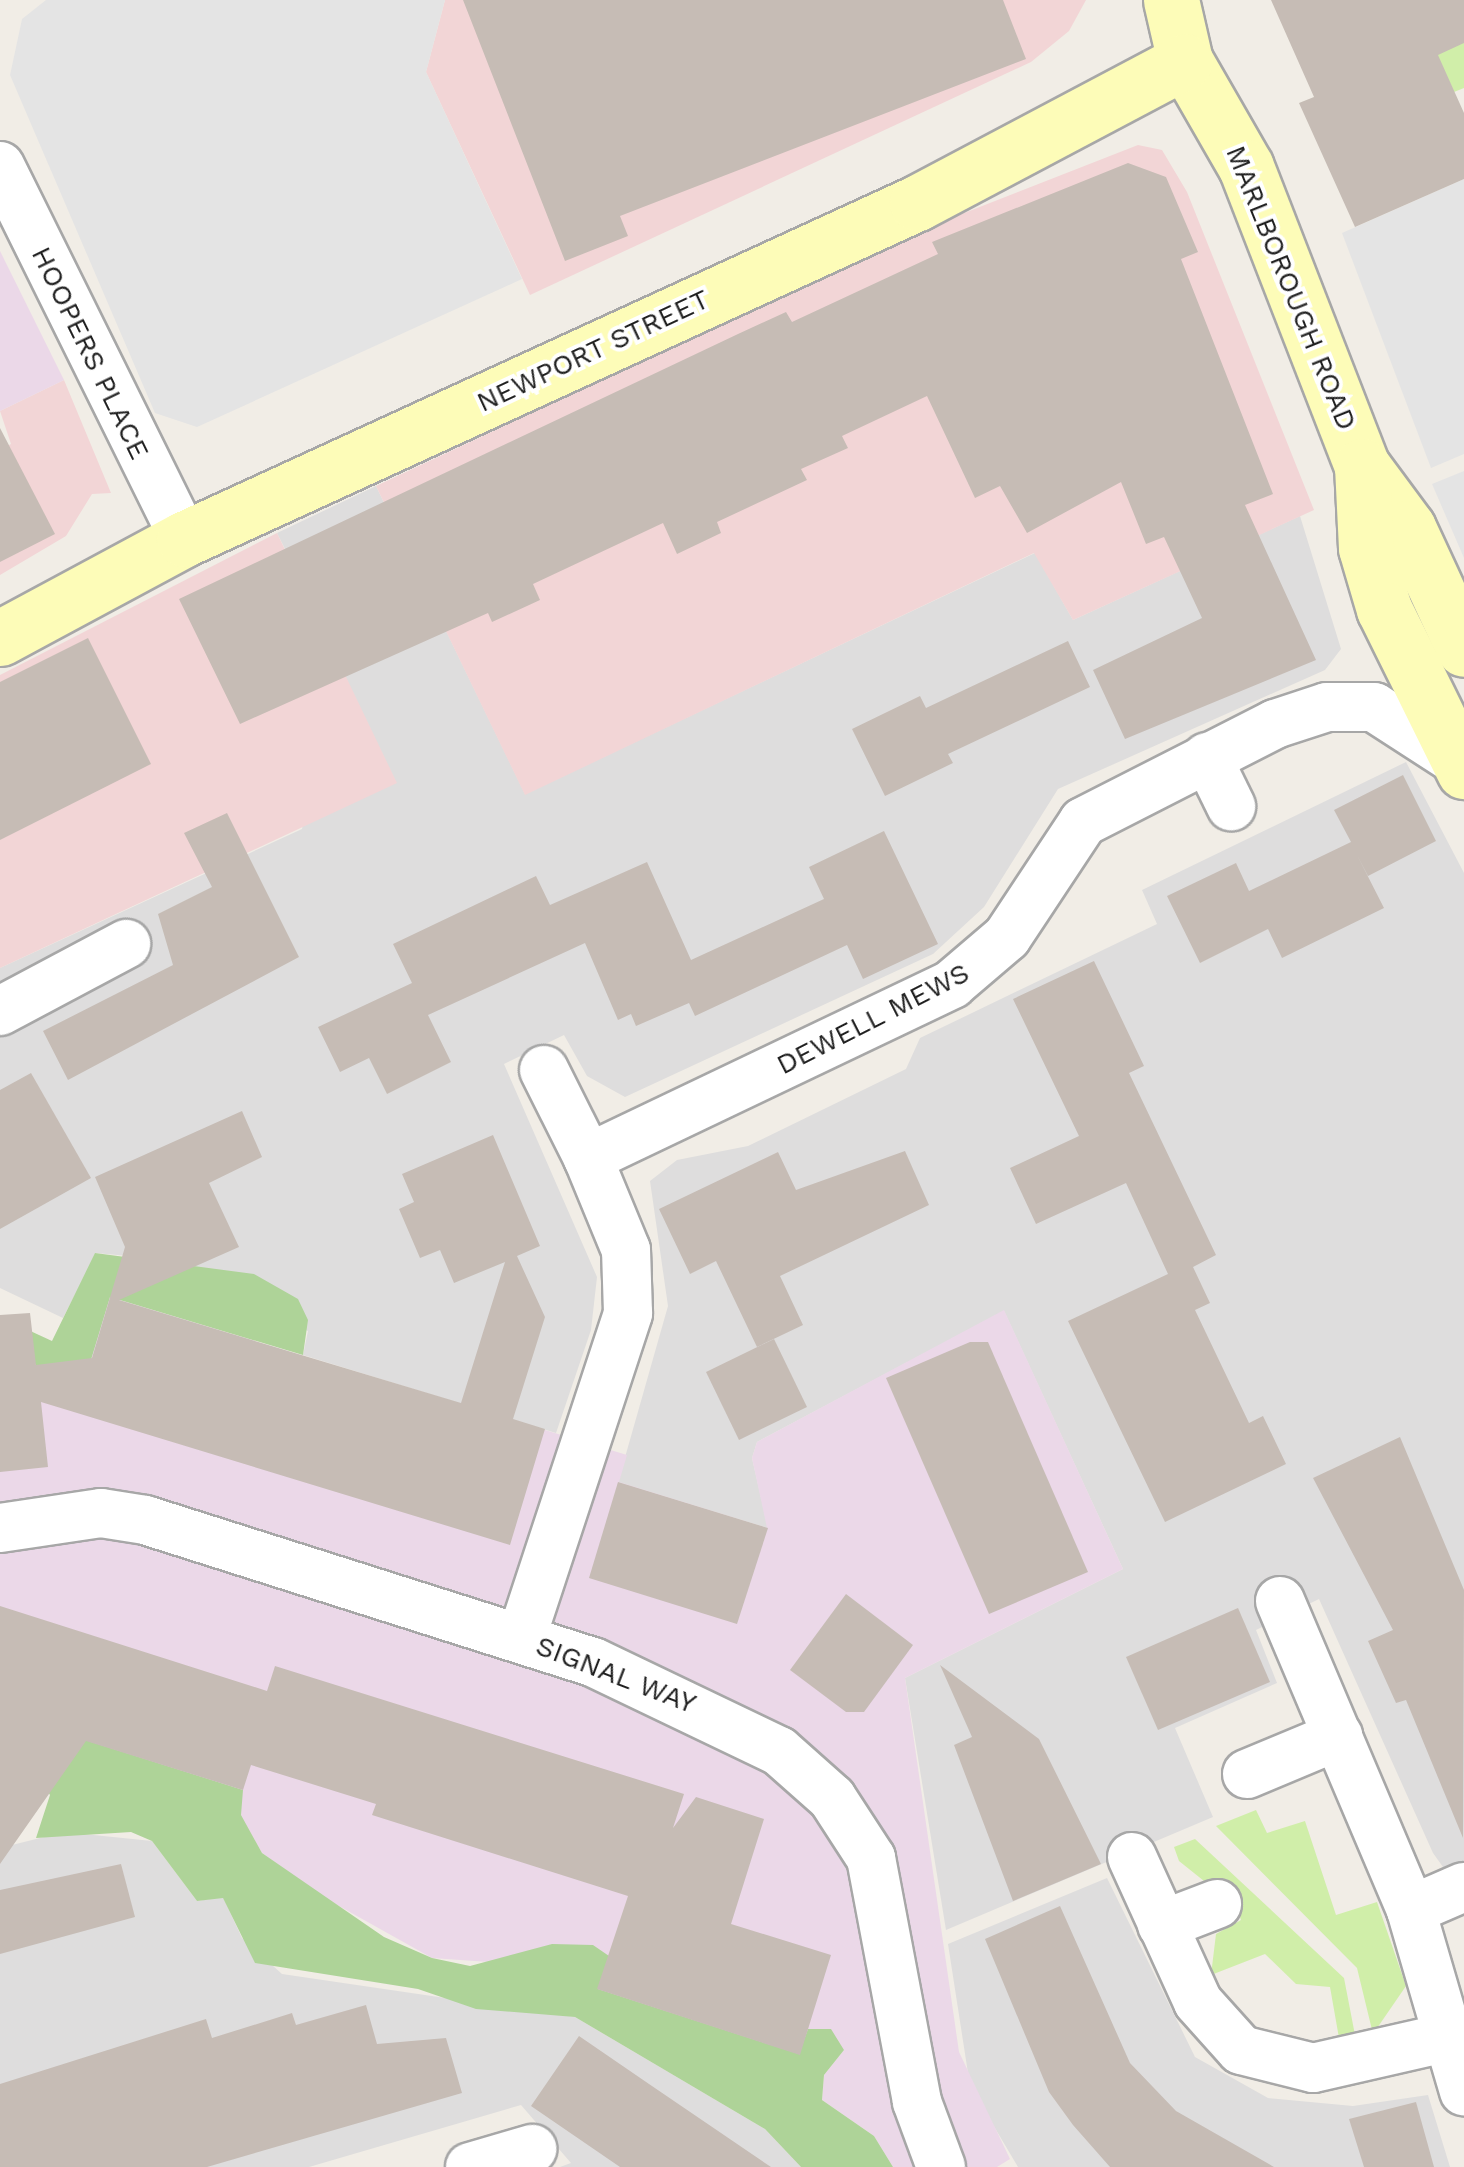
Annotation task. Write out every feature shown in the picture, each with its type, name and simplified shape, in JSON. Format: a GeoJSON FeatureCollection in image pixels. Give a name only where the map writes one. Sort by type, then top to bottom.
{"type":"FeatureCollection","features":[{"type":"Feature","properties":{"kind":"main road","name":"MARLBOROUGH ROAD"},"geometry":{"type":"LineString","coordinates":[[1171,0],[1185,61],[1246,167],[1362,466],[1408,528],[1464,649]]}},
{"type":"Feature","properties":{"kind":"main road","name":"NEWPORT STREET"},"geometry":{"type":"LineString","coordinates":[[0,638],[184,539],[917,203],[1185,61]]}},
{"type":"Feature","properties":{"kind":"main road","name":"MARLBOROUGH ROAD"},"geometry":{"type":"LineString","coordinates":[[1362,466],[1366,548],[1384,609],[1459,764]]}},
{"type":"Feature","properties":{"kind":"street","name":"HOOPERS PLACE"},"geometry":{"type":"LineString","coordinates":[[0,166],[184,539]]}},
{"type":"Feature","properties":{"kind":"street","name":"DEWELL MEWS"},"geometry":{"type":"LineString","coordinates":[[588,1158],[952,984],[1006,936],[1083,822],[1296,715],[1352,704],[1390,715],[1459,764]]}},
{"type":"Feature","properties":{"kind":"street"},"geometry":{"type":"LineString","coordinates":[[1206,757],[1232,806]]}},
{"type":"Feature","properties":{"kind":"street"},"geometry":{"type":"LineString","coordinates":[[0,1012],[126,944]]}},
{"type":"Feature","properties":{"kind":"street"},"geometry":{"type":"LineString","coordinates":[[522,1639],[628,1313],[626,1250],[588,1158],[544,1070]]}},
{"type":"Feature","properties":{"kind":"street","name":"SIGNAL WAY"},"geometry":{"type":"LineString","coordinates":[[0,1528],[125,1515],[522,1639],[738,1724],[804,1770],[856,1827],[883,1893],[910,2068],[941,2167]]}},
{"type":"Feature","properties":{"kind":"street"},"geometry":{"type":"LineString","coordinates":[[1280,1601],[1412,1910],[1464,2091]]}},
{"type":"Feature","properties":{"kind":"street"},"geometry":{"type":"LineString","coordinates":[[1247,1774],[1338,1736]]}},
{"type":"Feature","properties":{"kind":"street"},"geometry":{"type":"LineString","coordinates":[[1132,1857],[1212,2022],[1263,2060],[1328,2067],[1449,2036]]}},
{"type":"Feature","properties":{"kind":"street"},"geometry":{"type":"LineString","coordinates":[[1412,1910],[1464,1886]]}},
{"type":"Feature","properties":{"kind":"street"},"geometry":{"type":"LineString","coordinates":[[1162,1925],[1217,1904]]}},
{"type":"Feature","properties":{"kind":"street"},"geometry":{"type":"LineString","coordinates":[[470,2167],[532,2149]]}},
{"type":"Feature","properties":{"kind":"shaded area"},"geometry":{"type":"Polygon","coordinates":[[[46,0],[445,0],[426,72],[522,279],[197,427],[155,413],[10,75],[22,19],[46,0]]]}},
{"type":"Feature","properties":{"kind":"shaded area"},"geometry":{"type":"Polygon","coordinates":[[[445,0],[1086,0],[1069,31],[1031,62],[530,295],[426,72],[445,0]]]}},
{"type":"Feature","properties":{"kind":"shaded area"},"geometry":{"type":"Polygon","coordinates":[[[1138,145],[1162,150],[1187,192],[1314,510],[1073,620],[1034,553],[525,795],[376,486],[926,228],[1138,145]]]}},
{"type":"Feature","properties":{"kind":"shaded area"},"geometry":{"type":"Polygon","coordinates":[[[1464,179],[1464,454],[1431,468],[1342,233],[1464,179]]]}},
{"type":"Feature","properties":{"kind":"shaded area"},"geometry":{"type":"Polygon","coordinates":[[[0,251],[64,380],[0,411],[0,251]]]}},
{"type":"Feature","properties":{"kind":"shaded area"},"geometry":{"type":"Polygon","coordinates":[[[64,380],[111,493],[92,494],[66,536],[0,575],[0,450],[11,444],[0,411],[64,380]]]}},
{"type":"Feature","properties":{"kind":"shaded area"},"geometry":{"type":"Polygon","coordinates":[[[1464,471],[1464,558],[1432,484],[1464,471]]]}},
{"type":"Feature","properties":{"kind":"shaded area"},"geometry":{"type":"Polygon","coordinates":[[[376,486],[525,794],[1035,553],[1073,620],[1300,516],[1341,649],[1325,670],[1058,789],[984,907],[933,954],[625,1097],[587,1076],[564,1035],[504,1064],[597,1277],[591,1330],[556,1433],[303,1355],[308,1331],[128,1256],[96,1253],[63,1318],[0,1288],[0,968],[302,829],[337,654],[277,533],[376,486]]]}},
{"type":"Feature","properties":{"kind":"shaded area"},"geometry":{"type":"Polygon","coordinates":[[[277,533],[397,783],[0,968],[0,675],[277,533]]]}},
{"type":"Feature","properties":{"kind":"shaded area"},"geometry":{"type":"Polygon","coordinates":[[[1406,762],[1464,873],[1464,1868],[1443,1867],[1433,1853],[1319,1599],[1256,1630],[1277,1683],[1175,1728],[1213,1817],[946,1930],[905,1678],[1123,1569],[1004,1311],[757,1442],[752,1458],[768,1528],[618,1482],[668,1306],[650,1181],[677,1160],[748,1146],[906,1069],[920,1038],[1157,924],[1142,890],[1406,762]]]}},
{"type":"Feature","properties":{"kind":"shaded area"},"geometry":{"type":"Polygon","coordinates":[[[110,1297],[627,1455],[619,1482],[767,1528],[752,1458],[757,1442],[1004,1310],[1123,1569],[905,1678],[959,2052],[1010,2159],[997,2167],[893,2167],[874,2136],[822,2100],[824,2075],[844,2050],[800,2055],[598,1989],[552,1944],[503,1963],[432,1958],[314,1892],[262,1853],[240,1815],[0,1713],[0,1370],[36,1365],[110,1297]]]}},
{"type":"Feature","properties":{"kind":"shaded area"},"geometry":{"type":"Polygon","coordinates":[[[64,1832],[152,1841],[197,1901],[223,1897],[242,1938],[282,1974],[575,2017],[765,2129],[801,2167],[560,2167],[571,2163],[521,2105],[309,2167],[0,2167],[0,1848],[64,1832]]]}},
{"type":"Feature","properties":{"kind":"shaded area"},"geometry":{"type":"Polygon","coordinates":[[[1107,1878],[1195,2057],[1268,2098],[1353,2106],[1428,2095],[1450,2167],[1018,2167],[970,2086],[948,1944],[1107,1878]]]}},
{"type":"Feature","properties":{"kind":"green space"},"geometry":{"type":"Polygon","coordinates":[[[1412,0],[1464,0],[1464,88],[1454,92],[1412,0]]]}},
{"type":"Feature","properties":{"kind":"green space"},"geometry":{"type":"Polygon","coordinates":[[[95,1253],[254,1274],[298,1299],[308,1320],[303,1355],[110,1297],[87,1373],[36,1365],[0,1317],[52,1341],[95,1253]]]}},
{"type":"Feature","properties":{"kind":"green space"},"geometry":{"type":"Polygon","coordinates":[[[0,1713],[243,1790],[241,1815],[262,1853],[384,1937],[432,1958],[470,1966],[552,1944],[593,1945],[609,1956],[598,1989],[799,2054],[808,2029],[831,2029],[844,2050],[824,2075],[822,2100],[874,2136],[893,2167],[801,2167],[765,2129],[575,2017],[476,2009],[418,1989],[255,1963],[223,1898],[197,1901],[152,1841],[131,1832],[36,1838],[50,1795],[0,1713]]]}},
{"type":"Feature","properties":{"kind":"green space"},"geometry":{"type":"Polygon","coordinates":[[[1256,1810],[1267,1833],[1305,1821],[1336,1915],[1377,1902],[1406,1986],[1373,2034],[1357,1968],[1216,1826],[1256,1810]]]}},
{"type":"Feature","properties":{"kind":"green space"},"geometry":{"type":"Polygon","coordinates":[[[1195,1839],[1344,1978],[1355,2035],[1339,2038],[1330,1987],[1296,1984],[1265,1954],[1211,1975],[1216,1934],[1241,1920],[1227,1879],[1204,1881],[1179,1861],[1174,1847],[1195,1839]]]}},
{"type":"Feature","properties":{"kind":"building"},"geometry":{"type":"Polygon","coordinates":[[[463,0],[1003,0],[1026,59],[620,216],[628,236],[565,261],[463,0]]]}},
{"type":"Feature","properties":{"kind":"building"},"geometry":{"type":"Polygon","coordinates":[[[1271,0],[1464,0],[1464,43],[1438,55],[1464,113],[1464,179],[1355,227],[1299,103],[1314,97],[1271,0]]]}},
{"type":"Feature","properties":{"kind":"building"},"geometry":{"type":"Polygon","coordinates":[[[1128,163],[1166,177],[1198,252],[1181,259],[1273,494],[1245,505],[1316,660],[1125,739],[1093,670],[1202,618],[1164,537],[1146,544],[1121,482],[1027,533],[1000,486],[975,498],[927,396],[842,436],[848,448],[801,469],[807,480],[717,522],[721,533],[677,554],[663,523],[533,584],[540,600],[492,622],[488,613],[240,724],[179,599],[786,312],[792,322],[938,254],[932,242],[1128,163]]]}},
{"type":"Feature","properties":{"kind":"building"},"geometry":{"type":"Polygon","coordinates":[[[0,428],[55,534],[0,562],[0,428]]]}},
{"type":"Feature","properties":{"kind":"building"},"geometry":{"type":"Polygon","coordinates":[[[88,638],[151,764],[0,840],[0,682],[88,638]]]}},
{"type":"Feature","properties":{"kind":"building"},"geometry":{"type":"Polygon","coordinates":[[[1068,641],[1090,687],[948,754],[953,763],[885,796],[852,729],[920,696],[926,708],[1068,641]]]}},
{"type":"Feature","properties":{"kind":"building"},"geometry":{"type":"Polygon","coordinates":[[[1403,775],[1436,841],[1368,876],[1357,855],[1384,908],[1282,958],[1268,929],[1200,963],[1167,896],[1236,863],[1249,891],[1351,842],[1334,810],[1403,775]]]}},
{"type":"Feature","properties":{"kind":"building"},"geometry":{"type":"Polygon","coordinates":[[[227,813],[299,957],[68,1080],[43,1031],[173,965],[158,914],[212,887],[184,833],[227,813]]]}},
{"type":"Feature","properties":{"kind":"building"},"geometry":{"type":"Polygon","coordinates":[[[884,831],[938,944],[863,979],[847,945],[695,1016],[689,1003],[636,1026],[631,1014],[618,1020],[585,943],[428,1015],[451,1062],[387,1094],[369,1058],[340,1072],[318,1027],[412,983],[393,944],[536,876],[550,905],[647,862],[691,960],[824,899],[809,867],[884,831]]]}},
{"type":"Feature","properties":{"kind":"building"},"geometry":{"type":"Polygon","coordinates":[[[1094,961],[1144,1066],[1129,1073],[1216,1255],[1193,1267],[1210,1303],[1195,1310],[1249,1423],[1263,1416],[1286,1464],[1165,1522],[1068,1321],[1168,1274],[1126,1183],[1036,1224],[1010,1168],[1079,1136],[1013,999],[1094,961]]]}},
{"type":"Feature","properties":{"kind":"building"},"geometry":{"type":"Polygon","coordinates":[[[31,1073],[91,1178],[0,1229],[0,1090],[31,1073]]]}},
{"type":"Feature","properties":{"kind":"building"},"geometry":{"type":"Polygon","coordinates":[[[242,1111],[262,1157],[209,1183],[239,1247],[119,1300],[461,1403],[505,1262],[454,1283],[440,1250],[420,1258],[399,1209],[414,1202],[402,1174],[493,1135],[540,1246],[517,1256],[545,1317],[513,1419],[545,1429],[510,1545],[41,1402],[48,1467],[0,1472],[0,1315],[30,1313],[36,1365],[92,1358],[125,1247],[95,1177],[242,1111]]]}},
{"type":"Feature","properties":{"kind":"building"},"geometry":{"type":"Polygon","coordinates":[[[905,1151],[929,1205],[780,1276],[803,1325],[757,1347],[716,1261],[690,1274],[659,1209],[778,1152],[796,1190],[905,1151]]]}},
{"type":"Feature","properties":{"kind":"building"},"geometry":{"type":"Polygon","coordinates":[[[774,1339],[807,1407],[739,1440],[706,1372],[774,1339]]]}},
{"type":"Feature","properties":{"kind":"building"},"geometry":{"type":"Polygon","coordinates":[[[970,1342],[988,1342],[1088,1572],[989,1614],[886,1378],[970,1342]]]}},
{"type":"Feature","properties":{"kind":"building"},"geometry":{"type":"Polygon","coordinates":[[[1400,1437],[1464,1590],[1463,1838],[1406,1700],[1396,1703],[1368,1641],[1393,1630],[1313,1478],[1400,1437]]]}},
{"type":"Feature","properties":{"kind":"building"},"geometry":{"type":"Polygon","coordinates":[[[618,1482],[768,1528],[737,1624],[589,1578],[618,1482]]]}},
{"type":"Feature","properties":{"kind":"building"},"geometry":{"type":"Polygon","coordinates":[[[846,1594],[913,1645],[864,1712],[846,1712],[790,1670],[846,1594]]]}},
{"type":"Feature","properties":{"kind":"building"},"geometry":{"type":"Polygon","coordinates":[[[0,1606],[267,1691],[275,1666],[684,1794],[673,1828],[696,1797],[764,1819],[731,1924],[831,1955],[800,2055],[597,1989],[628,1896],[372,1815],[376,1804],[251,1765],[243,1790],[86,1741],[0,1864],[0,1606]]]}},
{"type":"Feature","properties":{"kind":"building"},"geometry":{"type":"Polygon","coordinates":[[[1238,1608],[1270,1682],[1158,1730],[1126,1657],[1238,1608]]]}},
{"type":"Feature","properties":{"kind":"building"},"geometry":{"type":"Polygon","coordinates":[[[940,1665],[1039,1739],[1101,1864],[1013,1901],[954,1745],[972,1737],[940,1665]]]}},
{"type":"Feature","properties":{"kind":"building"},"geometry":{"type":"Polygon","coordinates":[[[121,1864],[135,1917],[0,1954],[0,1890],[121,1864]]]}},
{"type":"Feature","properties":{"kind":"building"},"geometry":{"type":"Polygon","coordinates":[[[1060,1906],[1130,2063],[1176,2111],[1274,2167],[1110,2167],[1073,2125],[1049,2092],[985,1939],[1060,1906]]]}},
{"type":"Feature","properties":{"kind":"building"},"geometry":{"type":"Polygon","coordinates":[[[366,2005],[377,2044],[446,2038],[462,2093],[207,2167],[0,2167],[0,2084],[206,2019],[212,2038],[292,2013],[296,2025],[366,2005]]]}},
{"type":"Feature","properties":{"kind":"building"},"geometry":{"type":"Polygon","coordinates":[[[579,2036],[771,2167],[620,2167],[531,2106],[579,2036]]]}},
{"type":"Feature","properties":{"kind":"building"},"geometry":{"type":"Polygon","coordinates":[[[1416,2102],[1434,2167],[1364,2167],[1349,2119],[1416,2102]]]}}]}
